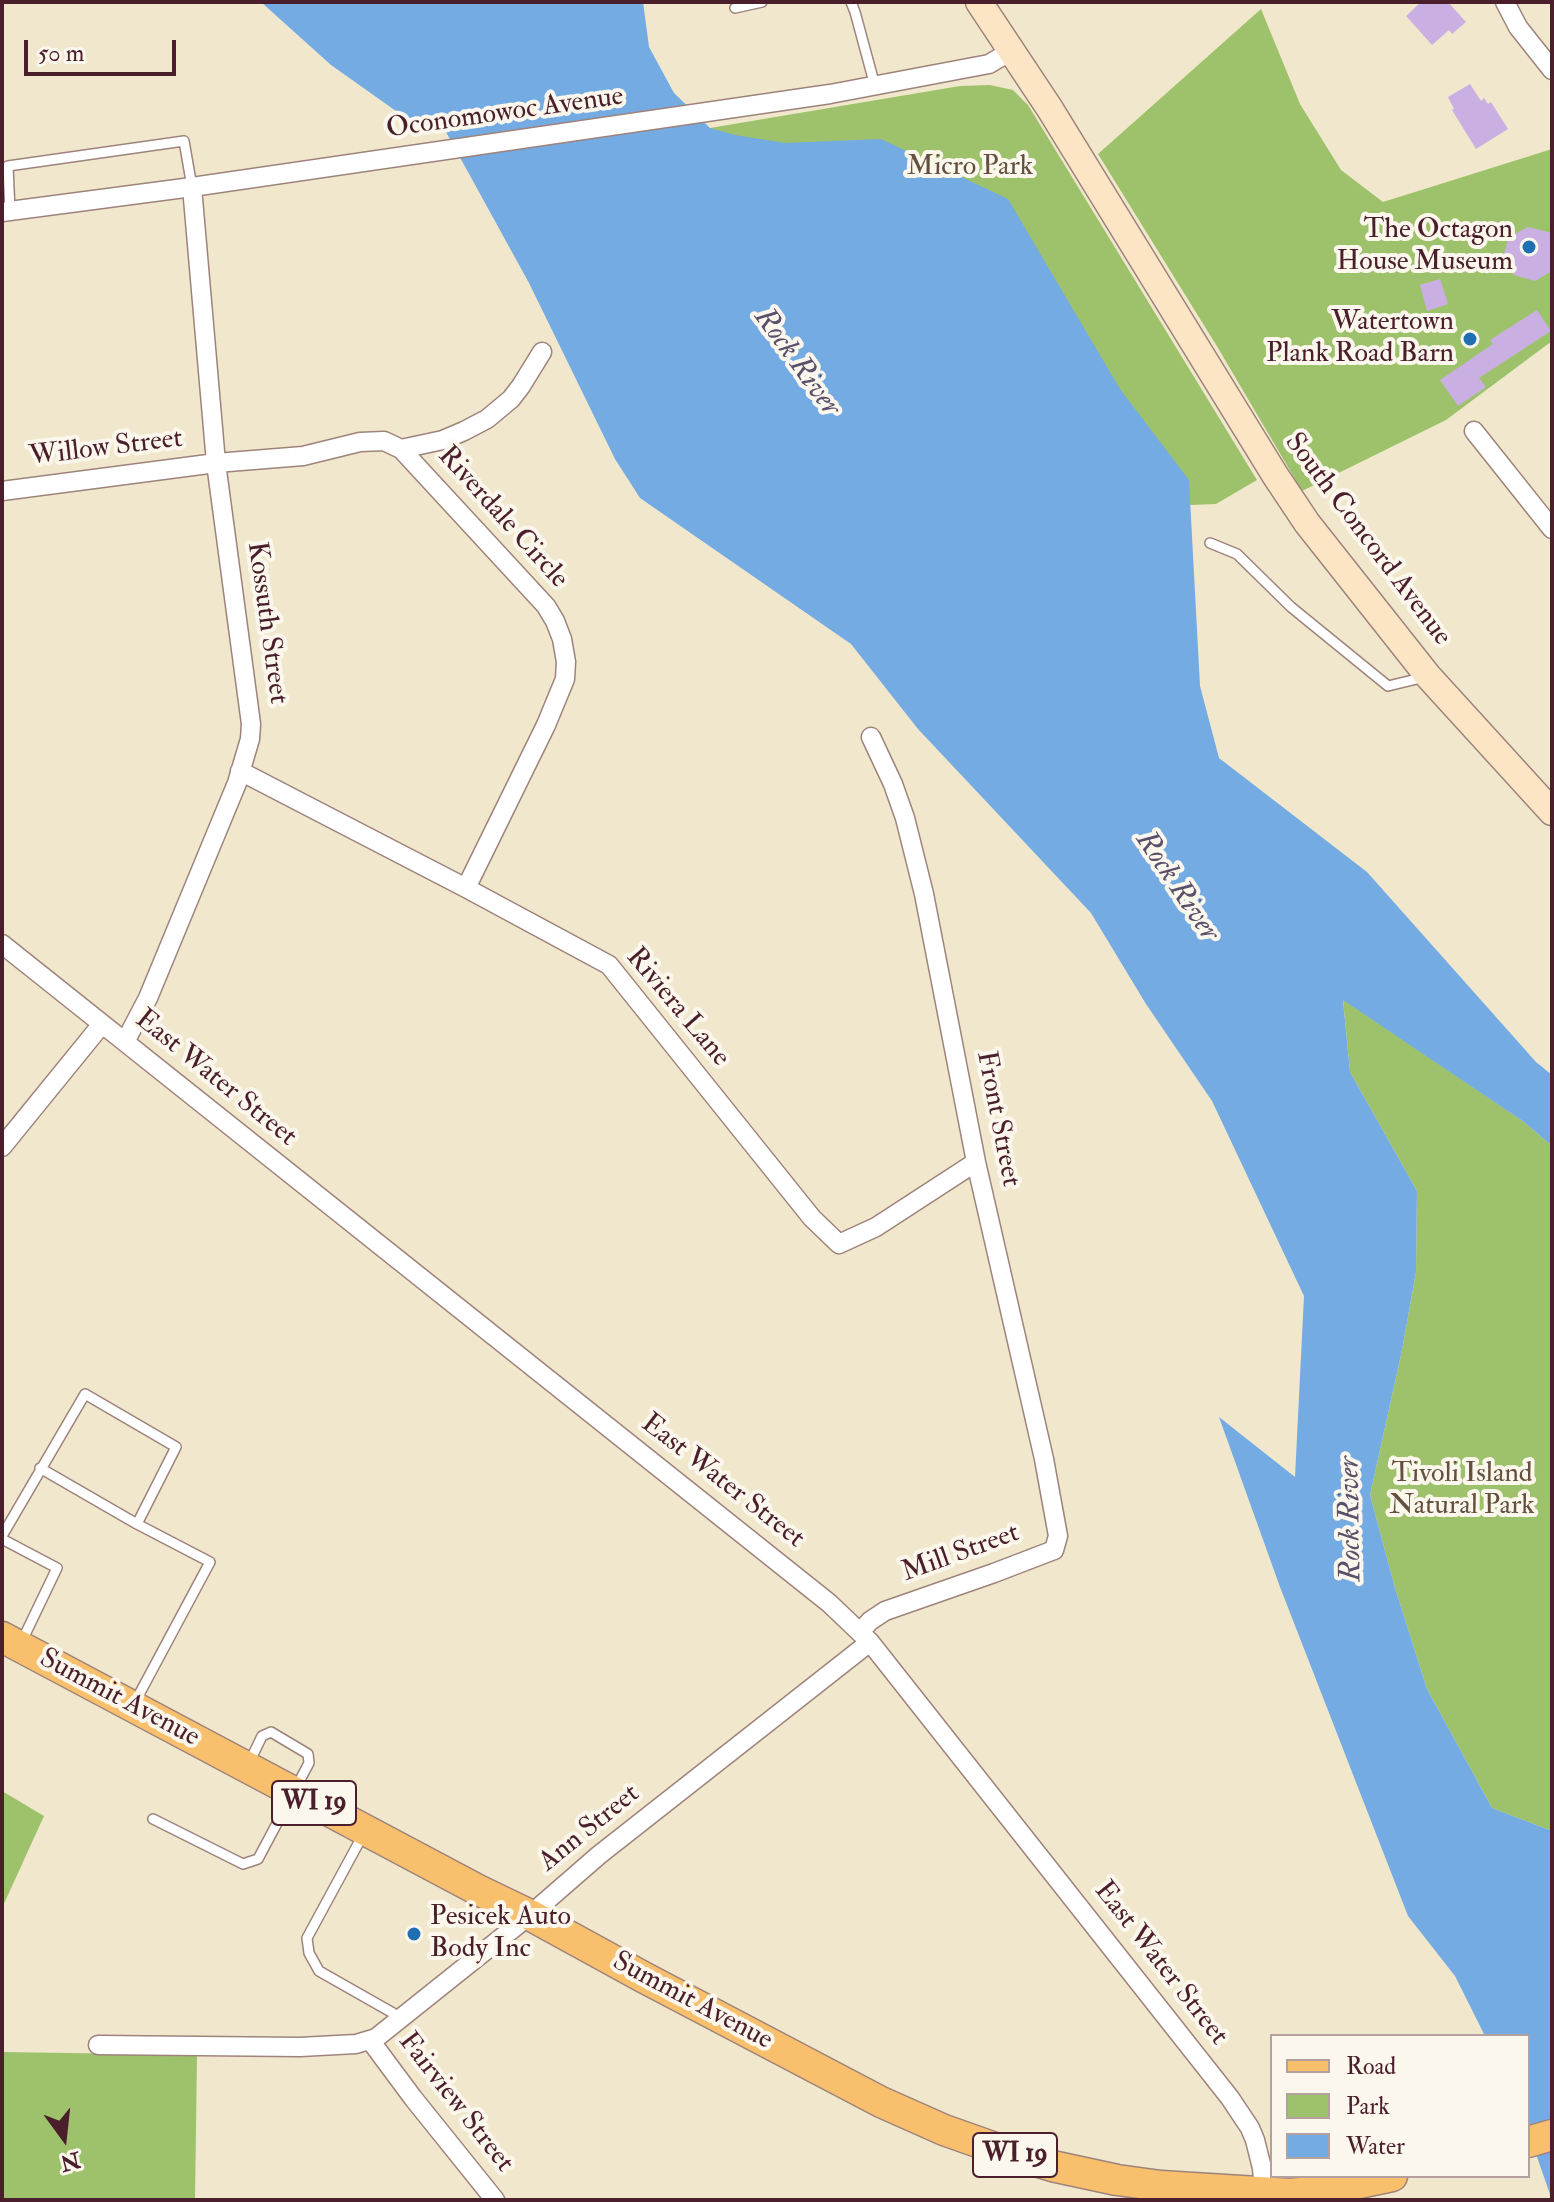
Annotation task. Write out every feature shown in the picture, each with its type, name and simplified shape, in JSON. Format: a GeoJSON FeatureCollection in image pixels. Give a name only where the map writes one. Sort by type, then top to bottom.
{"type":"FeatureCollection","features":[{"type":"Feature","properties":{"kind":"main road","name":"Summit Avenue"},"geometry":{"type":"LineString","coordinates":[[11,1642],[881,2102],[944,2130],[1052,2166],[1159,2193],[1280,2195]]}},
{"type":"Feature","properties":{"kind":"main road"},"geometry":{"type":"LineString","coordinates":[[1530,2141],[1552,2135]]}},
{"type":"Feature","properties":{"kind":"main road","name":"WI 19"},"geometry":{"type":"LineString","coordinates":[[1280,2195],[1322,2191],[1383,2178]]}},
{"type":"Feature","properties":{"kind":"street","name":"South Concord Avenue"},"geometry":{"type":"LineString","coordinates":[[979,2],[1050,109],[1275,475],[1334,559],[1428,676],[1552,812]]}},
{"type":"Feature","properties":{"kind":"street"},"geometry":{"type":"LineString","coordinates":[[1505,2],[1518,27],[1552,70]]}},
{"type":"Feature","properties":{"kind":"street","name":"Oconomowoc Avenue"},"geometry":{"type":"LineString","coordinates":[[6,211],[703,114],[989,64],[1011,51]]}},
{"type":"Feature","properties":{"kind":"street","name":"Kossuth Street"},"geometry":{"type":"LineString","coordinates":[[125,1042],[148,998],[240,771],[250,739],[251,724],[216,463],[192,187]]}},
{"type":"Feature","properties":{"kind":"street"},"geometry":{"type":"LineString","coordinates":[[401,449],[443,440],[487,419],[511,399],[542,352]]}},
{"type":"Feature","properties":{"kind":"street"},"geometry":{"type":"LineString","coordinates":[[1474,431],[1552,529]]}},
{"type":"Feature","properties":{"kind":"street","name":"Riverdale Circle"},"geometry":{"type":"LineString","coordinates":[[216,463],[303,456],[360,442],[384,441],[401,449],[546,606],[555,621],[566,662],[565,679],[546,725],[466,888]]}},
{"type":"Feature","properties":{"kind":"street","name":"Willow Street"},"geometry":{"type":"LineString","coordinates":[[2,491],[216,463]]}},
{"type":"Feature","properties":{"kind":"street","name":"Front Street"},"geometry":{"type":"LineString","coordinates":[[871,737],[905,818],[924,894],[976,1162],[1044,1459],[1054,1517]]}},
{"type":"Feature","properties":{"kind":"street","name":"Riviera Lane"},"geometry":{"type":"LineString","coordinates":[[240,771],[609,965],[812,1218],[839,1244],[876,1227],[976,1162]]}},
{"type":"Feature","properties":{"kind":"street","name":"East Water Street"},"geometry":{"type":"LineString","coordinates":[[2,944],[817,1593],[865,1637],[899,1676],[1230,2098],[1250,2128],[1262,2168],[1280,2195]]}},
{"type":"Feature","properties":{"kind":"street"},"geometry":{"type":"LineString","coordinates":[[2,1147],[102,1024]]}},
{"type":"Feature","properties":{"kind":"street","name":"Mill Street"},"geometry":{"type":"LineString","coordinates":[[865,1637],[870,1621],[885,1611],[1054,1550],[1058,1536],[1054,1517]]}},
{"type":"Feature","properties":{"kind":"street","name":"Ann Street"},"geometry":{"type":"LineString","coordinates":[[98,2045],[300,2047],[356,2044],[376,2038],[530,1915],[865,1637]]}},
{"type":"Feature","properties":{"kind":"street","name":"Fairview Street"},"geometry":{"type":"LineString","coordinates":[[370,2040],[495,2200]]}},
{"type":"Feature","properties":{"kind":"lane"},"geometry":{"type":"LineString","coordinates":[[735,8],[762,2]]}},
{"type":"Feature","properties":{"kind":"lane"},"geometry":{"type":"LineString","coordinates":[[851,2],[875,86]]}},
{"type":"Feature","properties":{"kind":"lane"},"geometry":{"type":"LineString","coordinates":[[6,211],[8,166],[184,141],[192,187]]}},
{"type":"Feature","properties":{"kind":"lane"},"geometry":{"type":"LineString","coordinates":[[1210,543],[1237,554],[1291,607],[1388,686],[1428,676]]}},
{"type":"Feature","properties":{"kind":"lane"},"geometry":{"type":"LineString","coordinates":[[11,1642],[57,1568],[2,1538],[85,1394],[176,1447],[137,1524]]}},
{"type":"Feature","properties":{"kind":"lane"},"geometry":{"type":"LineString","coordinates":[[40,1468],[210,1562],[132,1707]]}},
{"type":"Feature","properties":{"kind":"lane"},"geometry":{"type":"LineString","coordinates":[[153,1819],[243,1864],[258,1859],[309,1763],[308,1754],[271,1732],[262,1736],[247,1766]]}},
{"type":"Feature","properties":{"kind":"lane"},"geometry":{"type":"LineString","coordinates":[[365,1830],[307,1938],[309,1953],[319,1971],[400,2017]]}},
{"type":"Feature","properties":{"kind":"green space","name":"Micro Park"},"geometry":{"type":"Polygon","coordinates":[[[1261,9],[1300,104],[1341,170],[1383,202],[1552,149],[1552,341],[1446,420],[1302,491],[1098,154],[1261,9]]]}},
{"type":"Feature","properties":{"kind":"green space","name":"Micro Park"},"geometry":{"type":"Polygon","coordinates":[[[990,85],[1013,90],[1028,105],[1257,480],[1216,504],[1166,506],[710,128],[960,86],[990,85]]]}},
{"type":"Feature","properties":{"kind":"green space","name":"Tivoli Island Natural Park"},"geometry":{"type":"Polygon","coordinates":[[[1343,999],[1524,1122],[1552,1146],[1552,1831],[1492,1808],[1427,1689],[1370,1495],[1416,1272],[1417,1191],[1350,1072],[1343,999]]]}},
{"type":"Feature","properties":{"kind":"green space"},"geometry":{"type":"Polygon","coordinates":[[[2,1791],[44,1816],[2,1908],[2,1791]]]}},
{"type":"Feature","properties":{"kind":"green space"},"geometry":{"type":"Polygon","coordinates":[[[2,2052],[197,2055],[195,2200],[2,2200],[2,2052]]]}},
{"type":"Feature","properties":{"kind":"water","name":"Rock River"},"geometry":{"type":"Polygon","coordinates":[[[261,2],[643,2],[649,47],[674,93],[710,128],[785,143],[881,139],[1008,199],[1120,389],[1189,480],[1200,686],[1219,758],[1367,872],[1536,1062],[1552,1075],[1552,1146],[1524,1122],[1343,1000],[1350,1072],[1417,1191],[1416,1272],[1370,1495],[1427,1689],[1492,1808],[1552,1831],[1552,2200],[1530,2137],[1530,2034],[1484,2034],[1455,1976],[1408,1916],[1280,1587],[1219,1417],[1295,1477],[1304,1296],[1212,1101],[1146,1004],[1091,913],[918,729],[851,644],[640,498],[615,459],[529,283],[446,132],[403,116],[331,65],[261,2]]]}},
{"type":"Feature","properties":{"kind":"building"},"geometry":{"type":"Polygon","coordinates":[[[1421,2],[1448,2],[1466,22],[1452,34],[1449,30],[1432,45],[1406,16],[1421,2]]]}},
{"type":"Feature","properties":{"kind":"building"},"geometry":{"type":"Polygon","coordinates":[[[1470,84],[1481,101],[1484,98],[1488,104],[1491,102],[1508,129],[1476,149],[1452,110],[1448,97],[1470,84]]]}},
{"type":"Feature","properties":{"kind":"building","name":"The Octagon House Museum"},"geometry":{"type":"Polygon","coordinates":[[[1528,227],[1552,233],[1552,271],[1535,281],[1514,275],[1503,257],[1509,237],[1528,227]]]}},
{"type":"Feature","properties":{"kind":"building"},"geometry":{"type":"Polygon","coordinates":[[[1440,279],[1448,304],[1427,311],[1420,285],[1440,279]]]}},
{"type":"Feature","properties":{"kind":"building"},"geometry":{"type":"Polygon","coordinates":[[[1537,310],[1551,331],[1479,378],[1486,387],[1458,406],[1440,380],[1493,344],[1490,340],[1537,310]]]}},
{"type":"Feature","properties":{"kind":"place","name":"The Octagon House Museum"},"geometry":{"type":"Point","coordinates":[1529,247]}},
{"type":"Feature","properties":{"kind":"place","name":"Watertown Plank Road Barn"},"geometry":{"type":"Point","coordinates":[1470,339]}},
{"type":"Feature","properties":{"kind":"place","name":"Pesicek Auto Body Inc"},"geometry":{"type":"Point","coordinates":[414,1934]}}]}
